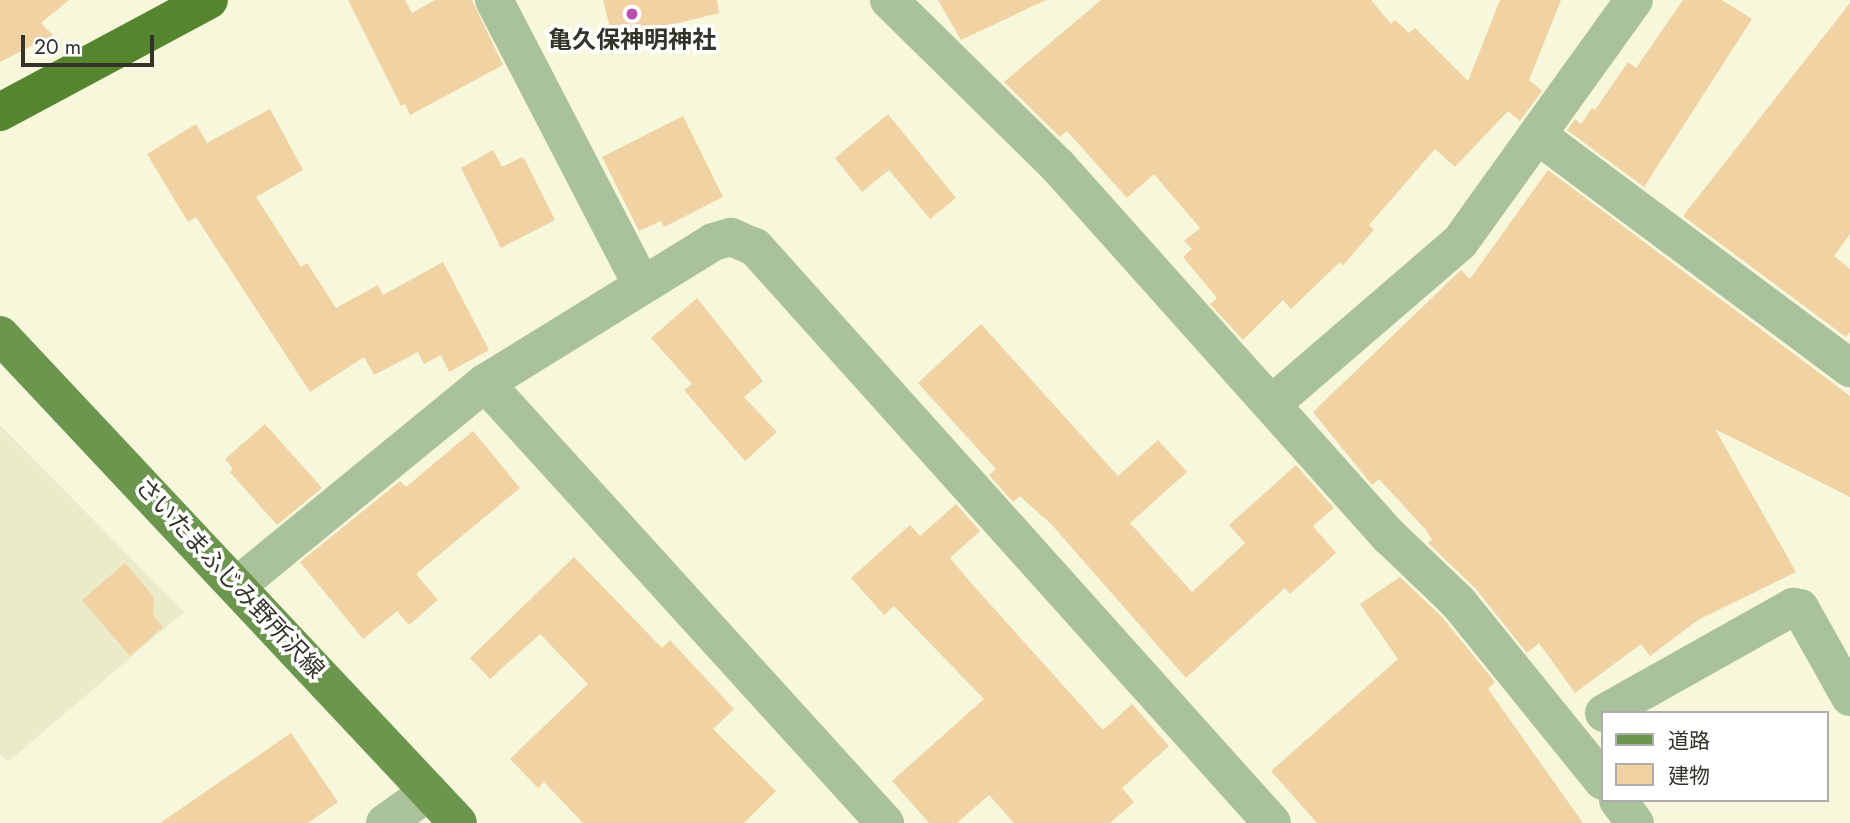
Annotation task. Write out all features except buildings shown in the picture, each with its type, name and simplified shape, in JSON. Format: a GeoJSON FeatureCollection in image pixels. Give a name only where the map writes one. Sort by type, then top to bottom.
{"type":"FeatureCollection","features":[{"type":"Feature","properties":{"kind":"highway"},"geometry":{"type":"LineString","coordinates":[[0,112],[209,0]]}},
{"type":"Feature","properties":{"kind":"main road","name":"さいたまふじみ野所沢線"},"geometry":{"type":"LineString","coordinates":[[0,335],[239,585],[457,823]]}},
{"type":"Feature","properties":{"kind":"street"},"geometry":{"type":"LineString","coordinates":[[494,0],[642,285]]}},
{"type":"Feature","properties":{"kind":"street"},"geometry":{"type":"LineString","coordinates":[[890,0],[1057,165],[1274,402],[1390,537],[1458,602],[1567,733],[1602,780]]}},
{"type":"Feature","properties":{"kind":"street"},"geometry":{"type":"LineString","coordinates":[[1274,402],[1460,242],[1540,137],[1634,0]]}},
{"type":"Feature","properties":{"kind":"street"},"geometry":{"type":"LineString","coordinates":[[1540,137],[1850,368]]}},
{"type":"Feature","properties":{"kind":"street"},"geometry":{"type":"LineString","coordinates":[[239,585],[485,383],[713,242],[731,237],[755,247],[1272,823]]}},
{"type":"Feature","properties":{"kind":"street"},"geometry":{"type":"LineString","coordinates":[[485,383],[885,823]]}},
{"type":"Feature","properties":{"kind":"street"},"geometry":{"type":"LineString","coordinates":[[1608,711],[1793,607],[1800,608],[1845,673]]}},
{"type":"Feature","properties":{"kind":"street"},"geometry":{"type":"LineString","coordinates":[[1567,733],[1602,714]]}},
{"type":"Feature","properties":{"kind":"street"},"geometry":{"type":"LineString","coordinates":[[385,823],[429,792]]}},
{"type":"Feature","properties":{"kind":"street"},"geometry":{"type":"LineString","coordinates":[[1619,802],[1635,823]]}},
{"type":"Feature","properties":{"kind":"shaded area"},"geometry":{"type":"Polygon","coordinates":[[[0,425],[184,612],[8,762],[0,754],[0,425]]]}},
{"type":"Feature","properties":{"kind":"place","name":"亀久保神明神社"},"geometry":{"type":"Point","coordinates":[632,14]}}]}
